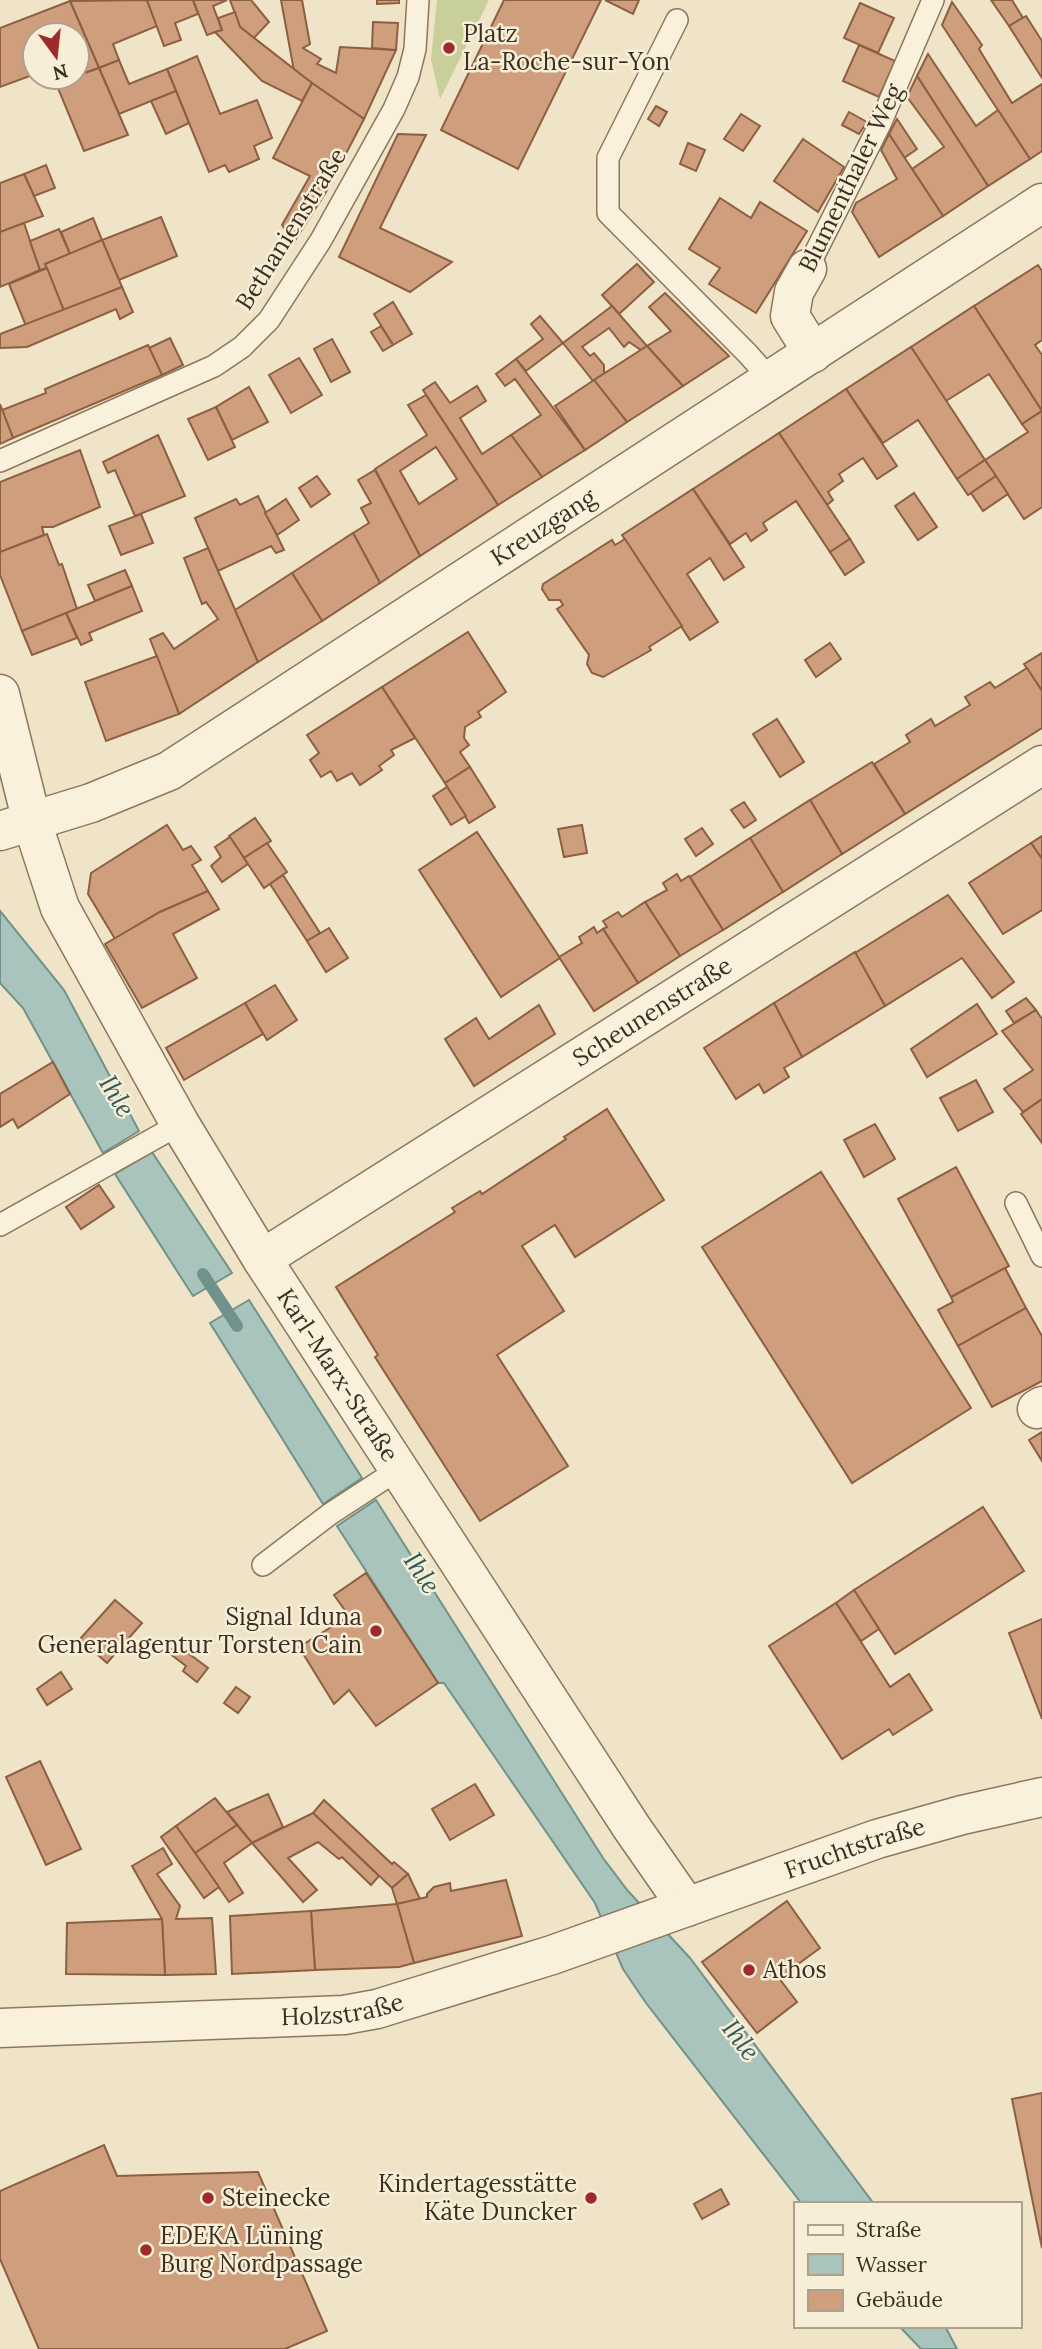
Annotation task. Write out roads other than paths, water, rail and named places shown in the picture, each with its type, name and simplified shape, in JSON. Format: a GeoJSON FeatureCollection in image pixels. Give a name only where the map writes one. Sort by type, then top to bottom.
{"type":"FeatureCollection","features":[{"type":"Feature","properties":{"kind":"street","name":"Kreuzgang"},"geometry":{"type":"LineString","coordinates":[[16,826],[91,803],[169,771],[1042,203]]}},
{"type":"Feature","properties":{"kind":"street","name":"Blumenthaler Weg"},"geometry":{"type":"LineString","coordinates":[[807,269],[794,292],[790,316],[813,353]]}},
{"type":"Feature","properties":{"kind":"street","name":"Karl-Marx-Straße"},"geometry":{"type":"LineString","coordinates":[[0,694],[16,826],[180,1124],[262,1259],[384,1479],[632,1828],[679,1910]]}},
{"type":"Feature","properties":{"kind":"street","name":"Scheunenstraße"},"geometry":{"type":"LineString","coordinates":[[262,1259],[1042,765]]}},
{"type":"Feature","properties":{"kind":"street","name":"Fruchtstraße"},"geometry":{"type":"LineString","coordinates":[[679,1910],[877,1839],[962,1815],[1042,1797]]}},
{"type":"Feature","properties":{"kind":"street","name":"Holzstraße"},"geometry":{"type":"LineString","coordinates":[[0,2028],[344,2015],[377,2009],[597,1940],[679,1910]]}},
{"type":"Feature","properties":{"kind":"lane","name":"Bethanienstraße"},"geometry":{"type":"LineString","coordinates":[[0,461],[214,366],[242,347],[269,320],[321,240],[394,109],[408,78],[415,49],[418,0]]}},
{"type":"Feature","properties":{"kind":"lane","name":"Blumenthaler Weg"},"geometry":{"type":"LineString","coordinates":[[807,269],[880,124],[933,0]]}},
{"type":"Feature","properties":{"kind":"lane"},"geometry":{"type":"LineString","coordinates":[[677,20],[608,158],[608,214],[747,352],[771,380]]}},
{"type":"Feature","properties":{"kind":"lane"},"geometry":{"type":"LineString","coordinates":[[0,1225],[180,1124]]}},
{"type":"Feature","properties":{"kind":"lane"},"geometry":{"type":"LineString","coordinates":[[1016,1203],[1042,1256]]}},
{"type":"Feature","properties":{"kind":"lane"},"geometry":{"type":"LineString","coordinates":[[263,1565],[330,1514],[384,1479]]}},
{"type":"Feature","properties":{"kind":"water"},"geometry":{"type":"Polygon","coordinates":[[[0,911],[64,990],[139,1131],[103,1153],[23,1008],[0,983],[0,911]]]}},
{"type":"Feature","properties":{"kind":"water"},"geometry":{"type":"Polygon","coordinates":[[[152,1152],[232,1273],[193,1296],[115,1174],[152,1152]]]}},
{"type":"Feature","properties":{"kind":"water"},"geometry":{"type":"Polygon","coordinates":[[[249,1300],[362,1478],[323,1504],[210,1323],[249,1300]]]}},
{"type":"Feature","properties":{"kind":"water"},"geometry":{"type":"Polygon","coordinates":[[[376,1500],[603,1858],[628,1891],[690,1958],[873,2202],[800,2202],[646,2003],[623,1969],[595,1903],[444,1683],[438,1683],[337,1526],[376,1500]]]}},
{"type":"Feature","properties":{"kind":"water"},"geometry":{"type":"Polygon","coordinates":[[[901,2328],[946,2328],[957,2349],[921,2349],[901,2328]]]}},
{"type":"Feature","properties":{"kind":"waterway","name":"Ihle"},"geometry":{"type":"LineString","coordinates":[[203,1274],[237,1326]]}},
{"type":"Feature","properties":{"kind":"place","name":"Platz La-Roche-sur-Yon"},"geometry":{"type":"Point","coordinates":[449,48]}},
{"type":"Feature","properties":{"kind":"place","name":"Signal Iduna Generalagentur Torsten Cain"},"geometry":{"type":"Point","coordinates":[376,1631]}},
{"type":"Feature","properties":{"kind":"place","name":"Athos"},"geometry":{"type":"Point","coordinates":[749,1970]}},
{"type":"Feature","properties":{"kind":"place","name":"Steinecke"},"geometry":{"type":"Point","coordinates":[208,2198]}},
{"type":"Feature","properties":{"kind":"place","name":"Kindertagesstätte Käte Duncker"},"geometry":{"type":"Point","coordinates":[591,2198]}},
{"type":"Feature","properties":{"kind":"place","name":"EDEKA Lüning Burg Nordpassage"},"geometry":{"type":"Point","coordinates":[146,2250]}}]}
